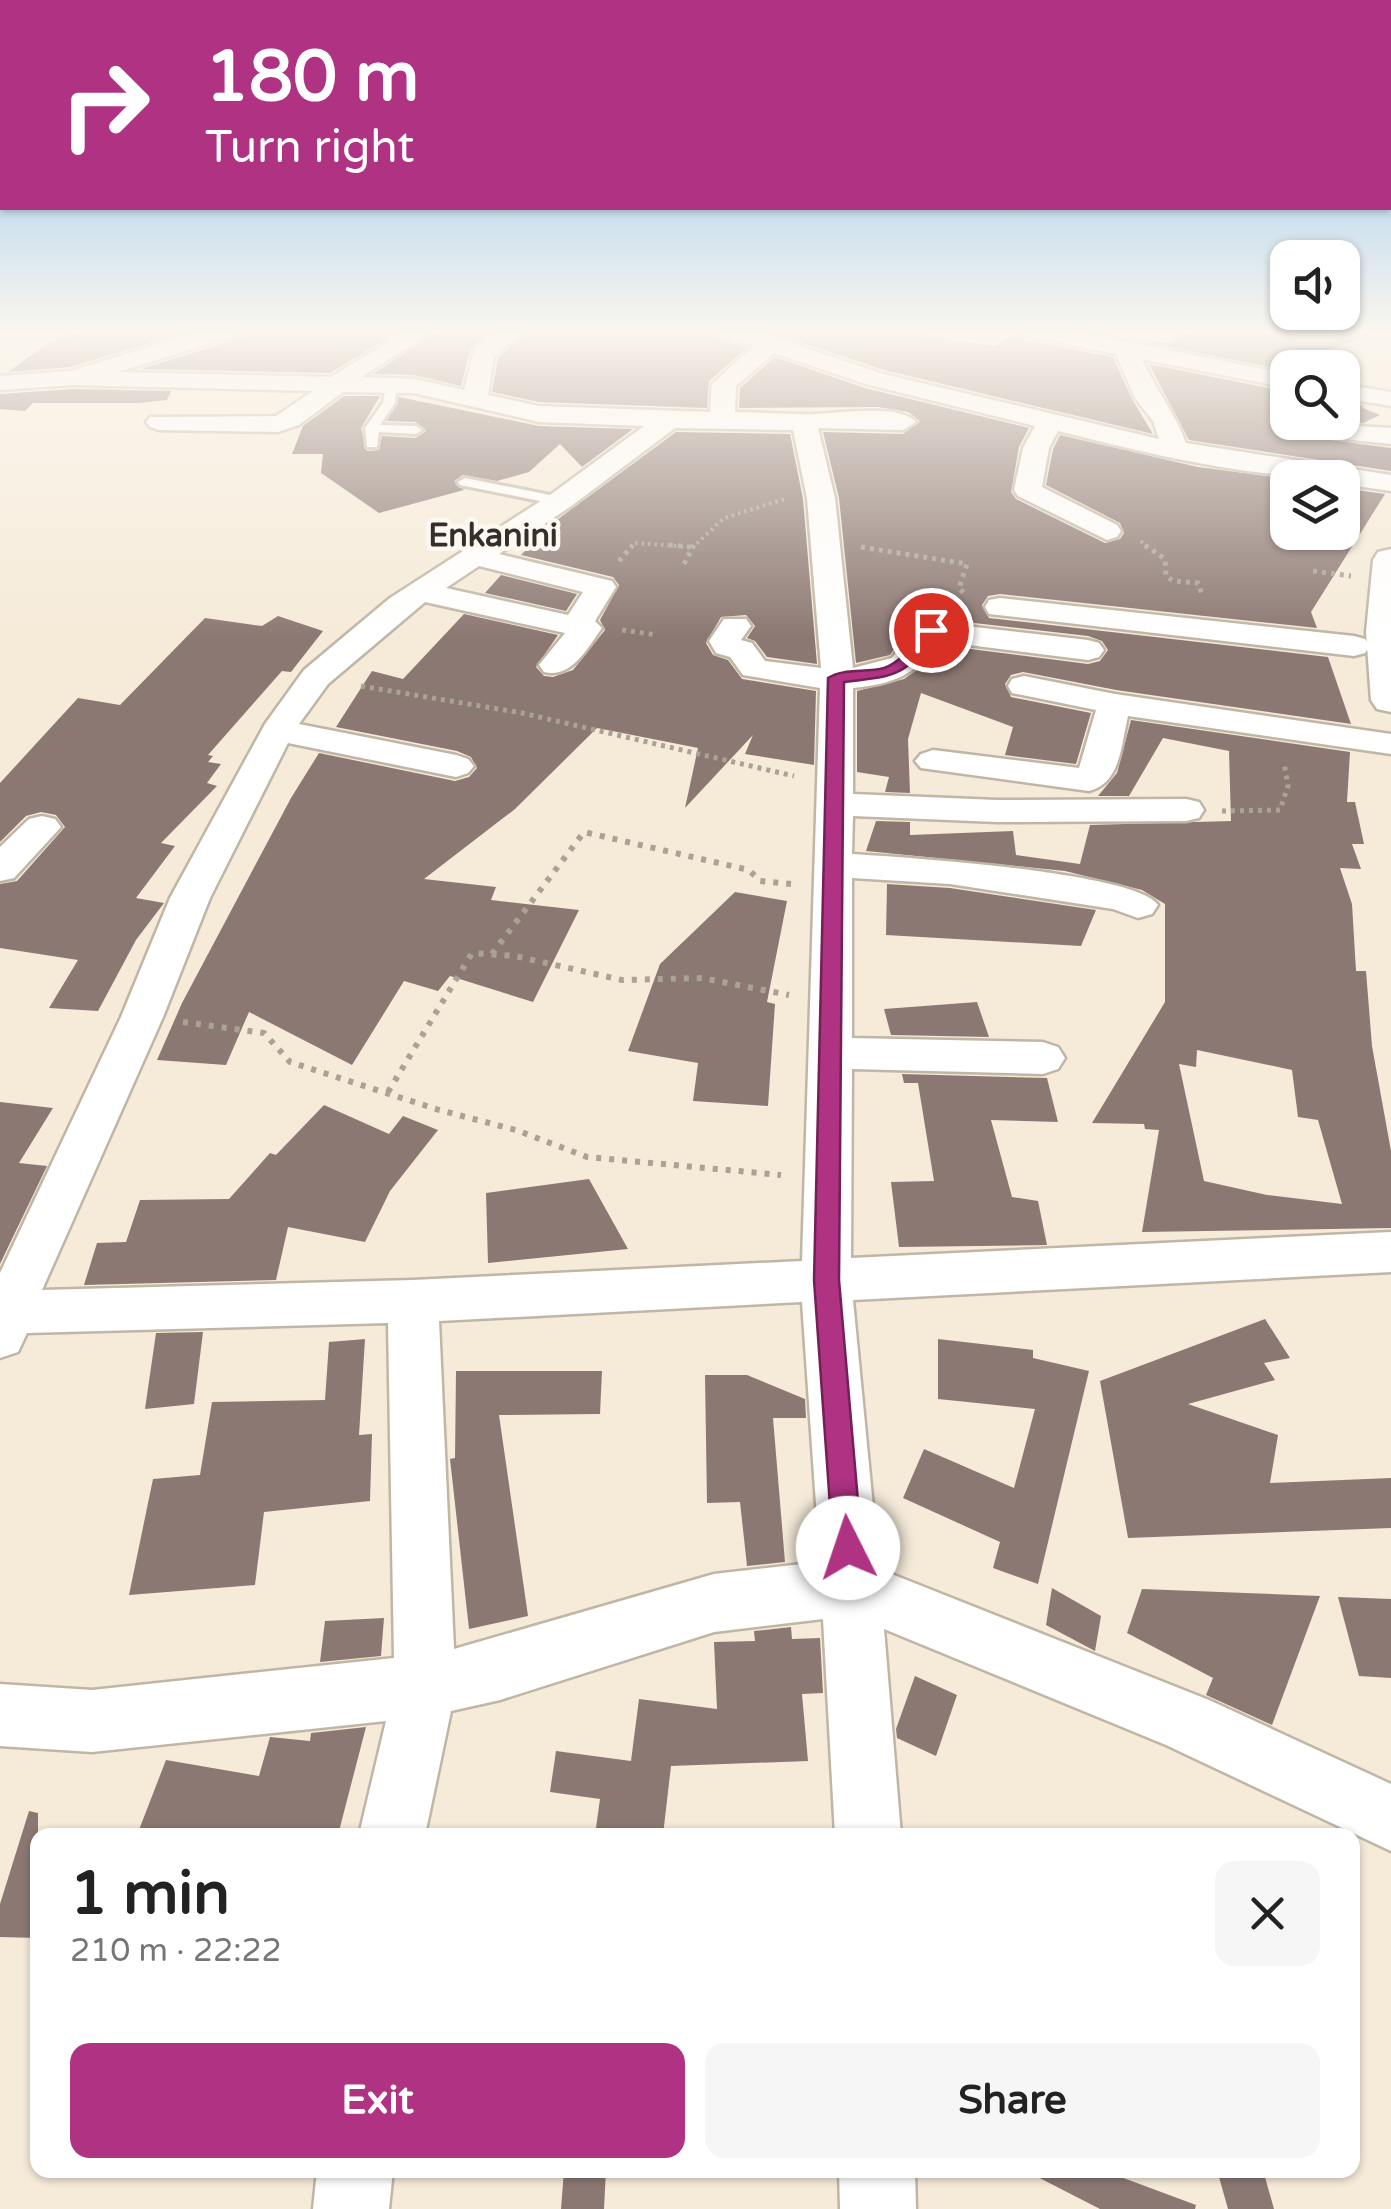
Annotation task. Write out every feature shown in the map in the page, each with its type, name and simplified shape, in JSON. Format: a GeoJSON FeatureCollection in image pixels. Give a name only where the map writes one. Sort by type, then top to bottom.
{"type":"FeatureCollection","features":[{"type":"Feature","properties":{"kind":"street"},"geometry":{"type":"LineString","coordinates":[[653,432],[338,654],[276,731],[190,898],[142,1017],[20,1240],[4,1324],[1391,1252]]}},
{"type":"Feature","properties":{"kind":"street"},"geometry":{"type":"LineString","coordinates":[[807,432],[821,498],[836,678],[826,1280],[867,1828]]}},
{"type":"Feature","properties":{"kind":"street"},"geometry":{"type":"LineString","coordinates":[[1045,432],[1036,448],[1028,490],[1107,531]]}},
{"type":"Feature","properties":{"kind":"street"},"geometry":{"type":"LineString","coordinates":[[1098,432],[1391,484]]}},
{"type":"Feature","properties":{"kind":"street"},"geometry":{"type":"LineString","coordinates":[[1169,432],[1175,448]]}},
{"type":"Feature","properties":{"kind":"street"},"geometry":{"type":"LineString","coordinates":[[1360,434],[1391,436]]}},
{"type":"Feature","properties":{"kind":"street"},"geometry":{"type":"LineString","coordinates":[[476,557],[601,586],[576,626]]}},
{"type":"Feature","properties":{"kind":"street"},"geometry":{"type":"LineString","coordinates":[[1381,583],[1391,700]]}},
{"type":"Feature","properties":{"kind":"street"},"geometry":{"type":"LineString","coordinates":[[422,592],[586,628],[555,666]]}},
{"type":"Feature","properties":{"kind":"street"},"geometry":{"type":"LineString","coordinates":[[1000,608],[1354,646]]}},
{"type":"Feature","properties":{"kind":"street"},"geometry":{"type":"LineString","coordinates":[[735,626],[727,646],[741,650],[754,668],[836,678],[888,672],[904,664],[931,630],[1088,650]]}},
{"type":"Feature","properties":{"kind":"street"},"geometry":{"type":"LineString","coordinates":[[1024,686],[1115,704],[1391,744]]}},
{"type":"Feature","properties":{"kind":"street"},"geometry":{"type":"LineString","coordinates":[[934,762],[1090,780],[1094,778],[1115,704]]}},
{"type":"Feature","properties":{"kind":"street"},"geometry":{"type":"LineString","coordinates":[[276,731],[354,743],[456,766]]}},
{"type":"Feature","properties":{"kind":"street"},"geometry":{"type":"LineString","coordinates":[[835,794],[997,811],[1186,810]]}},
{"type":"Feature","properties":{"kind":"street"},"geometry":{"type":"LineString","coordinates":[[0,868],[42,827]]}},
{"type":"Feature","properties":{"kind":"street"},"geometry":{"type":"LineString","coordinates":[[833,877],[968,874],[1121,898],[1138,905]]}},
{"type":"Feature","properties":{"kind":"street"},"geometry":{"type":"LineString","coordinates":[[830,1052],[1044,1058]]}},
{"type":"Feature","properties":{"kind":"street"},"geometry":{"type":"LineString","coordinates":[[394,1828],[425,1686],[413,1301]]}},
{"type":"Feature","properties":{"kind":"street"},"geometry":{"type":"LineString","coordinates":[[0,1715],[92,1721],[425,1686],[500,1669],[714,1602],[850,1587],[1187,1722],[1391,1818]]}},
{"type":"Feature","properties":{"kind":"street"},"geometry":{"type":"LineString","coordinates":[[351,2209],[354,2178]]}},
{"type":"Feature","properties":{"kind":"street"},"geometry":{"type":"LineString","coordinates":[[878,2178],[878,2209]]}},
{"type":"Feature","properties":{"kind":"lane"},"geometry":{"type":"LineString","coordinates":[[371,432],[372,444]]}},
{"type":"Feature","properties":{"kind":"lane"},"geometry":{"type":"LineString","coordinates":[[465,482],[560,501]]}},
{"type":"Feature","properties":{"kind":"path"},"geometry":{"type":"LineString","coordinates":[[684,564],[690,548],[708,526],[732,514],[787,499],[821,498]]}},
{"type":"Feature","properties":{"kind":"path"},"geometry":{"type":"LineString","coordinates":[[1107,531],[1144,542],[1151,552],[1165,559],[1166,576],[1173,580],[1198,582],[1210,632]]}},
{"type":"Feature","properties":{"kind":"path"},"geometry":{"type":"LineString","coordinates":[[601,586],[635,543],[690,548]]}},
{"type":"Feature","properties":{"kind":"path"},"geometry":{"type":"LineString","coordinates":[[826,543],[967,564],[960,588],[982,604],[1000,608]]}},
{"type":"Feature","properties":{"kind":"path"},"geometry":{"type":"LineString","coordinates":[[1313,570],[1381,583]]}},
{"type":"Feature","properties":{"kind":"path"},"geometry":{"type":"LineString","coordinates":[[316,677],[522,713],[835,794]]}},
{"type":"Feature","properties":{"kind":"path"},"geometry":{"type":"LineString","coordinates":[[1186,810],[1280,810],[1288,786],[1278,728]]}},
{"type":"Feature","properties":{"kind":"path"},"geometry":{"type":"LineString","coordinates":[[492,954],[584,832],[748,870],[760,880],[833,877]]}},
{"type":"Feature","properties":{"kind":"path"},"geometry":{"type":"LineString","coordinates":[[388,1092],[472,953],[622,980],[702,978],[832,1003]]}},
{"type":"Feature","properties":{"kind":"path"},"geometry":{"type":"LineString","coordinates":[[142,1017],[264,1033],[290,1062],[439,1110],[516,1130],[588,1158],[828,1180]]}},
{"type":"Feature","properties":{"kind":"building"},"geometry":{"type":"Polygon","coordinates":[[[301,432],[362,432],[367,451],[379,450],[382,436],[416,438],[424,432],[629,432],[582,467],[560,444],[529,472],[497,481],[463,475],[454,481],[464,490],[379,513],[321,473],[323,454],[292,454],[301,432]]]}},
{"type":"Feature","properties":{"kind":"building"},"geometry":{"type":"Polygon","coordinates":[[[676,432],[790,434],[803,499],[817,664],[767,657],[755,641],[747,638],[755,626],[746,615],[721,617],[706,643],[713,655],[728,660],[742,679],[816,691],[814,765],[745,754],[753,735],[685,808],[698,748],[597,728],[515,809],[424,879],[496,887],[491,900],[579,910],[533,1002],[450,976],[438,991],[404,981],[352,1065],[249,1012],[226,1065],[157,1060],[182,1003],[319,753],[455,781],[469,777],[477,768],[471,757],[457,751],[336,727],[372,671],[403,679],[464,614],[558,635],[536,667],[544,676],[573,670],[605,630],[600,620],[619,585],[613,577],[521,555],[550,525],[676,432]]]}},
{"type":"Feature","properties":{"kind":"building"},"geometry":{"type":"Polygon","coordinates":[[[823,432],[1027,432],[1019,447],[1011,492],[1016,499],[1105,543],[1120,539],[1124,533],[1120,523],[1046,485],[1060,435],[1198,467],[1270,477],[1270,550],[1350,550],[1311,612],[1317,628],[1000,594],[988,596],[982,605],[989,618],[1328,657],[1351,724],[1116,690],[1023,672],[1011,675],[1005,684],[1011,697],[1091,713],[1076,764],[1005,755],[1013,727],[921,693],[908,739],[910,793],[885,792],[889,777],[857,772],[857,691],[904,679],[924,665],[939,645],[1088,664],[1100,661],[1108,650],[1102,641],[1088,636],[930,618],[912,623],[890,655],[856,663],[839,498],[823,432]]]}},
{"type":"Feature","properties":{"kind":"building"},"geometry":{"type":"Polygon","coordinates":[[[1185,432],[1270,432],[1270,440],[1331,440],[1391,448],[1391,471],[1360,466],[1360,460],[1319,460],[1189,440],[1185,432]]]}},
{"type":"Feature","properties":{"kind":"building"},"geometry":{"type":"Polygon","coordinates":[[[1360,491],[1385,494],[1360,534],[1360,491]]]}},
{"type":"Feature","properties":{"kind":"building"},"geometry":{"type":"Polygon","coordinates":[[[501,575],[577,594],[566,611],[485,593],[501,575]]]}},
{"type":"Feature","properties":{"kind":"building"},"geometry":{"type":"Polygon","coordinates":[[[278,616],[323,631],[291,672],[282,671],[208,755],[213,756],[208,762],[221,764],[207,783],[217,786],[161,843],[175,846],[136,898],[164,903],[136,940],[98,1011],[49,1008],[78,960],[0,948],[0,884],[17,881],[65,827],[56,815],[41,812],[26,816],[0,842],[0,783],[78,698],[120,705],[205,618],[262,626],[278,616]]]}},
{"type":"Feature","properties":{"kind":"building"},"geometry":{"type":"Polygon","coordinates":[[[1131,720],[1350,752],[1347,802],[1355,802],[1364,844],[1352,844],[1361,869],[1340,868],[1352,904],[1356,971],[1366,971],[1372,1046],[1391,1151],[1391,1228],[1142,1232],[1159,1130],[1145,1129],[1144,1124],[1092,1123],[1165,1002],[1165,904],[1142,890],[1065,871],[866,851],[876,821],[910,822],[910,835],[1013,831],[1016,855],[1080,864],[1090,825],[1231,821],[1229,751],[1163,738],[1129,796],[1098,796],[1117,773],[1131,720]],[[1197,1050],[1196,1067],[1179,1064],[1204,1181],[1267,1195],[1342,1204],[1318,1120],[1298,1117],[1292,1070],[1197,1050]]]}},
{"type":"Feature","properties":{"kind":"building"},"geometry":{"type":"Polygon","coordinates":[[[887,884],[950,888],[1096,910],[1081,946],[886,935],[887,884]]]}},
{"type":"Feature","properties":{"kind":"building"},"geometry":{"type":"Polygon","coordinates":[[[735,892],[787,901],[767,1002],[775,1004],[768,1106],[693,1101],[698,1063],[628,1051],[660,964],[735,892]]]}},
{"type":"Feature","properties":{"kind":"building"},"geometry":{"type":"Polygon","coordinates":[[[977,1002],[989,1037],[891,1035],[884,1009],[977,1002]]]}},
{"type":"Feature","properties":{"kind":"building"},"geometry":{"type":"Polygon","coordinates":[[[902,1074],[1047,1078],[1058,1122],[991,1120],[1012,1197],[1038,1201],[1047,1245],[899,1247],[891,1182],[934,1181],[918,1083],[904,1083],[902,1074]]]}},
{"type":"Feature","properties":{"kind":"building"},"geometry":{"type":"Polygon","coordinates":[[[0,1102],[53,1108],[19,1163],[47,1166],[0,1264],[0,1102]]]}},
{"type":"Feature","properties":{"kind":"building"},"geometry":{"type":"Polygon","coordinates":[[[324,1105],[389,1134],[403,1116],[438,1130],[390,1191],[365,1242],[288,1227],[276,1280],[84,1285],[97,1243],[126,1242],[140,1200],[229,1199],[270,1153],[276,1155],[324,1105]]]}},
{"type":"Feature","properties":{"kind":"building"},"geometry":{"type":"Polygon","coordinates":[[[589,1179],[628,1249],[488,1263],[486,1193],[589,1179]]]}},
{"type":"Feature","properties":{"kind":"building"},"geometry":{"type":"Polygon","coordinates":[[[1265,1319],[1290,1358],[1264,1363],[1275,1380],[1188,1404],[1278,1435],[1270,1483],[1391,1478],[1391,1528],[1128,1538],[1100,1381],[1265,1319]]]}},
{"type":"Feature","properties":{"kind":"building"},"geometry":{"type":"Polygon","coordinates":[[[203,1332],[194,1404],[145,1409],[156,1333],[203,1332]]]}},
{"type":"Feature","properties":{"kind":"building"},"geometry":{"type":"Polygon","coordinates":[[[365,1339],[359,1435],[372,1434],[370,1501],[264,1512],[255,1585],[129,1595],[153,1479],[200,1475],[212,1402],[325,1400],[329,1342],[365,1339]]]}},
{"type":"Feature","properties":{"kind":"building"},"geometry":{"type":"Polygon","coordinates":[[[938,1339],[1033,1350],[1033,1358],[1089,1371],[1038,1584],[993,1568],[1000,1542],[903,1498],[924,1449],[1014,1488],[1035,1409],[938,1399],[938,1339]]]}},
{"type":"Feature","properties":{"kind":"building"},"geometry":{"type":"Polygon","coordinates":[[[456,1371],[602,1371],[600,1414],[499,1415],[528,1616],[469,1629],[450,1459],[455,1458],[456,1371]]]}},
{"type":"Feature","properties":{"kind":"building"},"geometry":{"type":"Polygon","coordinates":[[[705,1375],[747,1375],[805,1399],[806,1418],[773,1418],[785,1562],[747,1566],[740,1502],[707,1503],[705,1375]]]}},
{"type":"Feature","properties":{"kind":"building"},"geometry":{"type":"Polygon","coordinates":[[[1052,1588],[1101,1616],[1095,1651],[1046,1625],[1052,1588]]]}},
{"type":"Feature","properties":{"kind":"building"},"geometry":{"type":"Polygon","coordinates":[[[1142,1589],[1320,1596],[1272,1725],[1206,1695],[1213,1678],[1127,1633],[1142,1589]]]}},
{"type":"Feature","properties":{"kind":"building"},"geometry":{"type":"Polygon","coordinates":[[[1338,1597],[1391,1599],[1391,1678],[1359,1676],[1338,1597]]]}},
{"type":"Feature","properties":{"kind":"building"},"geometry":{"type":"Polygon","coordinates":[[[384,1618],[381,1656],[320,1662],[325,1621],[384,1618]]]}},
{"type":"Feature","properties":{"kind":"building"},"geometry":{"type":"Polygon","coordinates":[[[791,1627],[792,1639],[820,1638],[823,1693],[802,1694],[808,1761],[671,1766],[664,1828],[596,1828],[600,1799],[550,1792],[556,1751],[631,1761],[639,1699],[717,1709],[714,1642],[755,1641],[754,1631],[791,1627]]]}},
{"type":"Feature","properties":{"kind":"building"},"geometry":{"type":"Polygon","coordinates":[[[915,1676],[957,1695],[936,1756],[897,1738],[896,1729],[915,1676]]]}},
{"type":"Feature","properties":{"kind":"building"},"geometry":{"type":"Polygon","coordinates":[[[366,1727],[340,1828],[140,1828],[166,1760],[259,1776],[270,1737],[310,1741],[311,1733],[366,1727]]]}},
{"type":"Feature","properties":{"kind":"building"},"geometry":{"type":"Polygon","coordinates":[[[29,1811],[38,1813],[38,1828],[30,1828],[30,1938],[0,1937],[0,1904],[29,1811]]]}},
{"type":"Feature","properties":{"kind":"building"},"geometry":{"type":"Polygon","coordinates":[[[563,2178],[606,2178],[604,2209],[561,2209],[563,2178]]]}},
{"type":"Feature","properties":{"kind":"building"},"geometry":{"type":"Polygon","coordinates":[[[1040,2178],[1123,2178],[1196,2205],[1195,2209],[1100,2209],[1040,2178]]]}},
{"type":"Feature","properties":{"kind":"building"},"geometry":{"type":"Polygon","coordinates":[[[1219,2178],[1265,2178],[1274,2209],[1228,2209],[1219,2178]]]}},
{"type":"Feature","properties":{"kind":"district","name":"Enkanini"},"geometry":{"type":"Point","coordinates":[493,535]}},
{"type":"Feature","properties":{"kind":"route"},"geometry":{"type":"LineString","coordinates":[[848,1548],[826,1280],[836,678],[888,672],[904,664],[931,630]]}}]}
